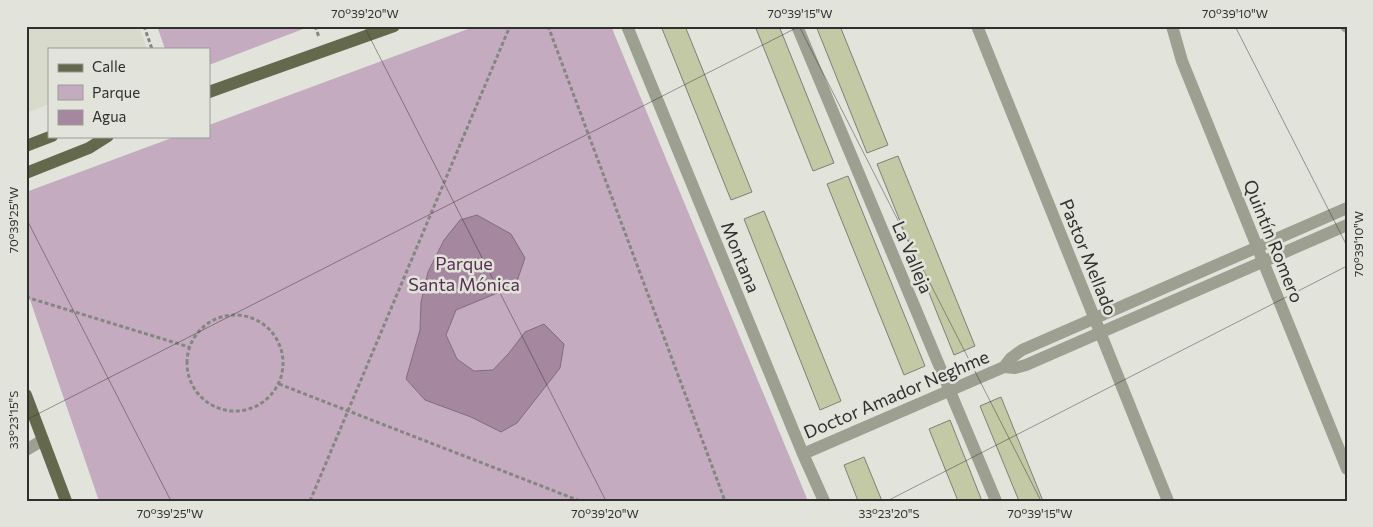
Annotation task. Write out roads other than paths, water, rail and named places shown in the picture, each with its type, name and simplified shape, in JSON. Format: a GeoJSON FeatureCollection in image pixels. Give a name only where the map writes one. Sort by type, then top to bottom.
{"type":"FeatureCollection","features":[{"type":"Feature","properties":{"kind":"main road"},"geometry":{"type":"LineString","coordinates":[[210,92],[394,26]]}},
{"type":"Feature","properties":{"kind":"main road"},"geometry":{"type":"LineString","coordinates":[[26,146],[48,138]]}},
{"type":"Feature","properties":{"kind":"main road"},"geometry":{"type":"LineString","coordinates":[[26,173],[89,148],[105,138]]}},
{"type":"Feature","properties":{"kind":"main road"},"geometry":{"type":"LineString","coordinates":[[26,396],[66,501]]}},
{"type":"Feature","properties":{"kind":"street","name":"Montana"},"geometry":{"type":"LineString","coordinates":[[627,26],[824,501]]}},
{"type":"Feature","properties":{"kind":"street","name":"La Valleja"},"geometry":{"type":"LineString","coordinates":[[797,26],[996,501]]}},
{"type":"Feature","properties":{"kind":"street","name":"Pastor Mellado"},"geometry":{"type":"LineString","coordinates":[[977,26],[1168,501]]}},
{"type":"Feature","properties":{"kind":"street","name":"Quintín Romero"},"geometry":{"type":"LineString","coordinates":[[1172,26],[1182,61],[1347,468]]}},
{"type":"Feature","properties":{"kind":"street","name":"Doctor Amador Neghme"},"geometry":{"type":"LineString","coordinates":[[1004,367],[1011,358],[1022,350],[1347,208]]}},
{"type":"Feature","properties":{"kind":"street","name":"Doctor Amador Neghme"},"geometry":{"type":"LineString","coordinates":[[803,454],[1004,367],[1015,368],[1026,365],[1347,225]]}},
{"type":"Feature","properties":{"kind":"street"},"geometry":{"type":"LineString","coordinates":[[26,450],[43,440]]}},
{"type":"Feature","properties":{"kind":"water"},"geometry":{"type":"Polygon","coordinates":[[[477,215],[511,234],[525,258],[516,284],[456,310],[446,335],[457,359],[474,371],[493,370],[525,332],[544,324],[564,344],[560,368],[517,423],[501,432],[471,417],[425,400],[406,379],[420,330],[421,302],[428,272],[444,240],[460,220],[477,215]]]}},
{"type":"Feature","properties":{"kind":"park label","name":"Parque Santa Mónica"},"geometry":{"type":"Point","coordinates":[464,273]}}]}
